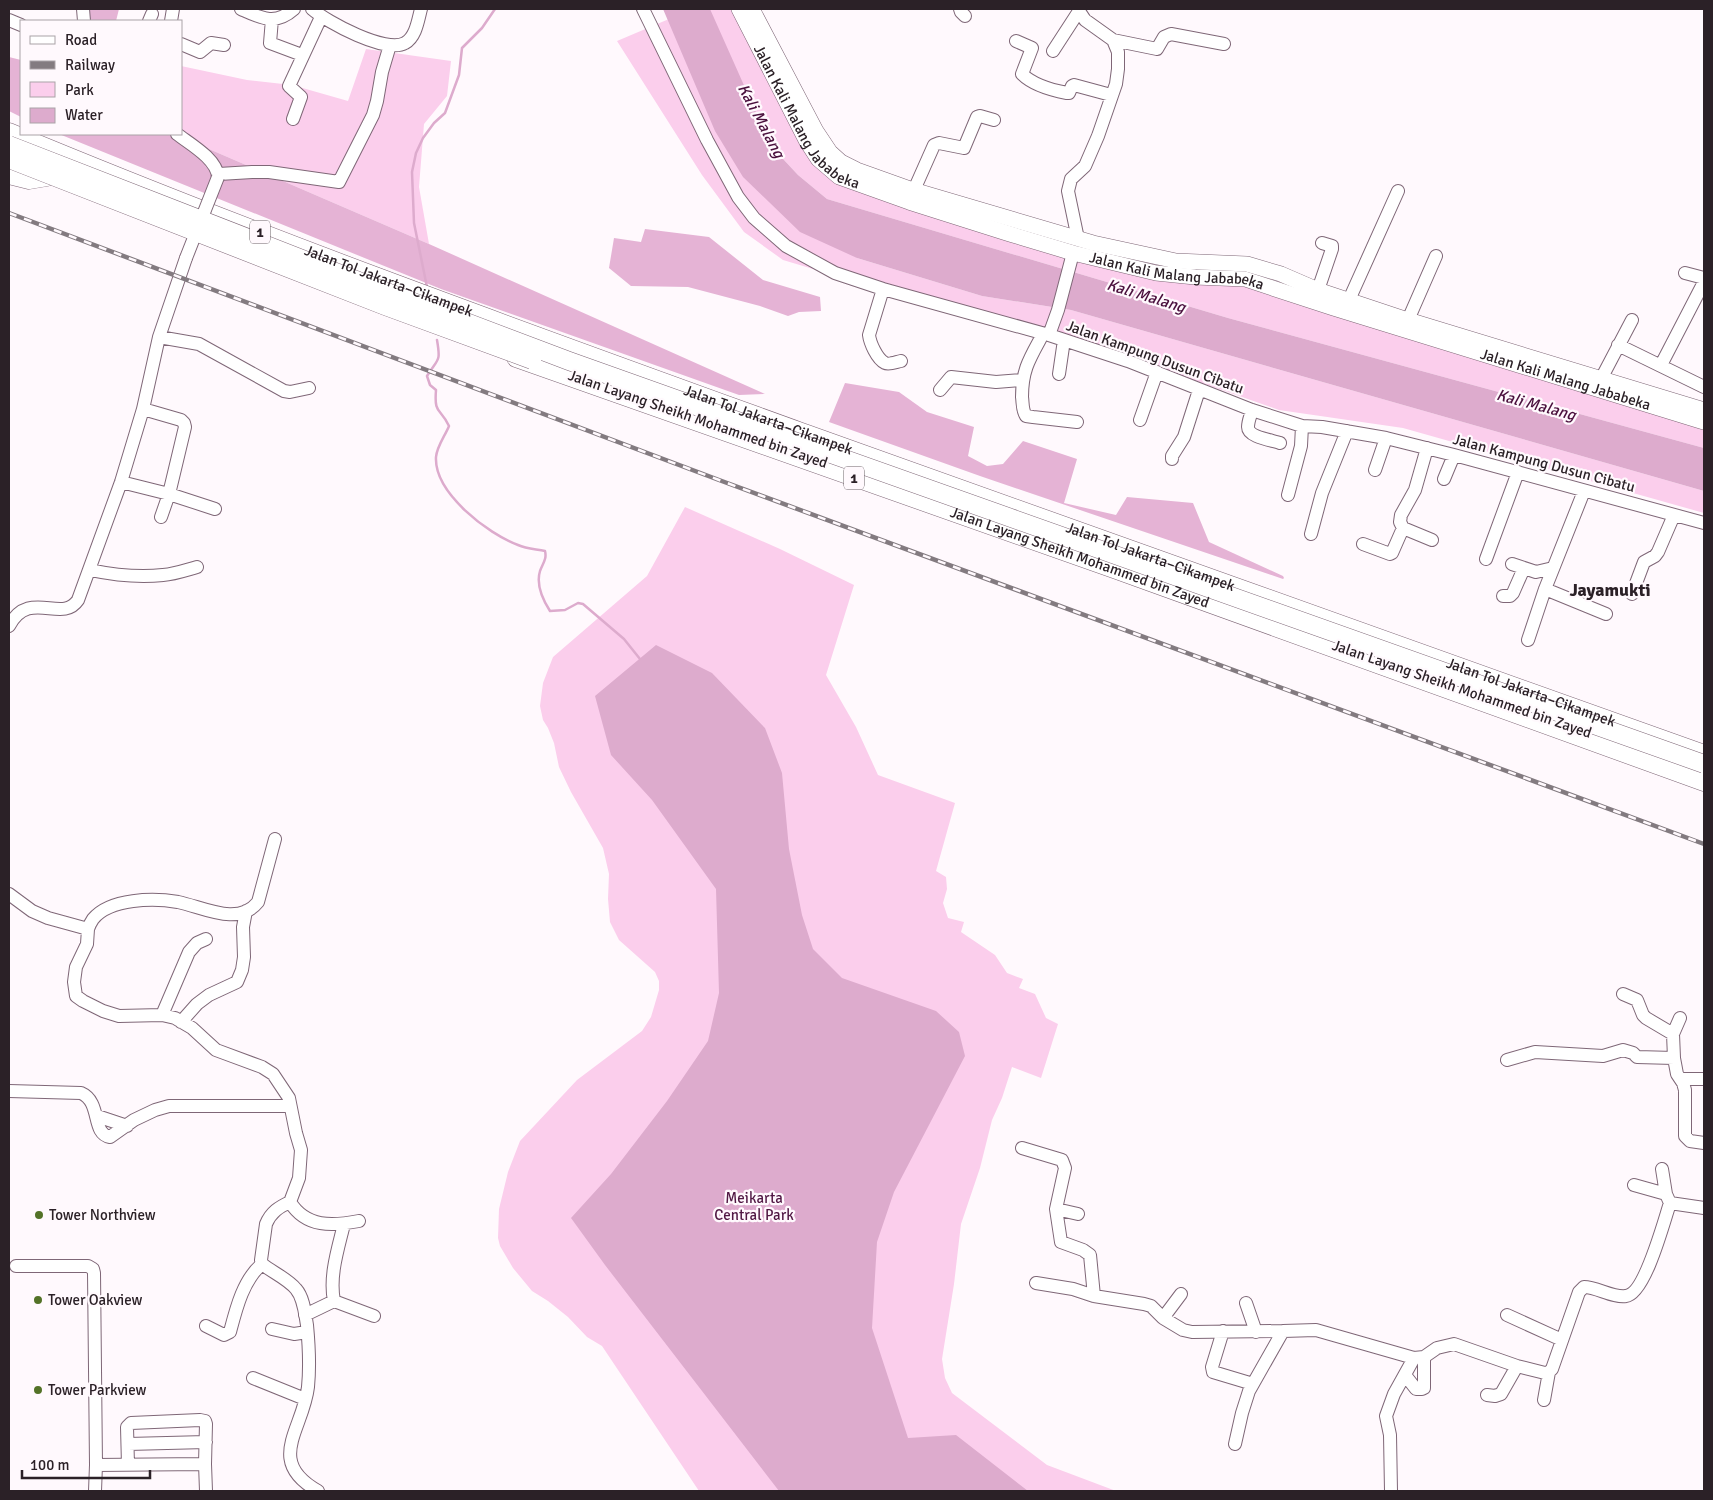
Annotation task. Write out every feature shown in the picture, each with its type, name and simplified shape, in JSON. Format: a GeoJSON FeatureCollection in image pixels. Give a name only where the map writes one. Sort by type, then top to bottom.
{"type":"FeatureCollection","features":[{"type":"Feature","properties":{"kind":"highway","name":"Jalan Tol Jakarta–Cikampek"},"geometry":{"type":"LineString","coordinates":[[9,132],[96,168],[549,341],[1704,754]]}},
{"type":"Feature","properties":{"kind":"highway"},"geometry":{"type":"LineString","coordinates":[[27,135],[96,168]]}},
{"type":"Feature","properties":{"kind":"highway","name":"Jalan Layang Sheikh Mohammed bin Zayed"},"geometry":{"type":"LineString","coordinates":[[9,145],[569,361],[1704,764]]}},
{"type":"Feature","properties":{"kind":"highway","name":"Jalan Tol Jakarta–Cikampek"},"geometry":{"type":"LineString","coordinates":[[9,160],[47,177],[543,368],[1114,569],[1704,782]]}},
{"type":"Feature","properties":{"kind":"highway","name":"Jalan Layang Sheikh Mohammed bin Zayed"},"geometry":{"type":"LineString","coordinates":[[9,160],[385,306],[567,373],[1704,775]]}},
{"type":"Feature","properties":{"kind":"highway"},"geometry":{"type":"LineString","coordinates":[[9,175],[29,180],[47,177]]}},
{"type":"Feature","properties":{"kind":"main road","name":"Jalan Kali Malang Jababeka"},"geometry":{"type":"LineString","coordinates":[[739,9],[818,159],[839,177],[911,196],[1156,273],[1279,282],[1318,290],[1408,320],[1700,409]]}},
{"type":"Feature","properties":{"kind":"main road","name":"Jalan Kali Malang Jababeka"},"geometry":{"type":"LineString","coordinates":[[752,9],[792,88],[830,152],[841,162],[911,196]]}},
{"type":"Feature","properties":{"kind":"main road","name":"Jalan Kali Malang Jababeka"},"geometry":{"type":"LineString","coordinates":[[1279,282],[1333,308],[1704,422]]}},
{"type":"Feature","properties":{"kind":"street"},"geometry":{"type":"LineString","coordinates":[[241,9],[263,18],[272,19],[287,15],[294,9]]}},
{"type":"Feature","properties":{"kind":"street"},"geometry":{"type":"LineString","coordinates":[[293,119],[301,97],[289,86],[317,13],[352,33],[370,40],[399,46],[408,41],[414,31],[421,9]]}},
{"type":"Feature","properties":{"kind":"street","name":"Jalan Kampung Dusun Cibatu"},"geometry":{"type":"LineString","coordinates":[[643,9],[707,140],[738,197],[754,218],[786,246],[835,273],[883,289],[1064,340],[1157,372],[1252,410],[1302,426],[1322,427],[1386,438],[1704,523]]}},
{"type":"Feature","properties":{"kind":"street"},"geometry":{"type":"LineString","coordinates":[[1053,50],[1079,10],[1085,20],[1114,40],[1157,49],[1164,37],[1171,34],[1224,44]]}},
{"type":"Feature","properties":{"kind":"street"},"geometry":{"type":"LineString","coordinates":[[272,19],[270,43],[302,55]]}},
{"type":"Feature","properties":{"kind":"street"},"geometry":{"type":"LineString","coordinates":[[1077,422],[1026,416],[1023,412],[1022,380],[1030,358],[1046,335],[1058,310],[1075,246],[1068,191],[1071,179],[1084,166],[1098,136],[1116,84],[1118,52],[1114,40]]}},
{"type":"Feature","properties":{"kind":"street"},"geometry":{"type":"LineString","coordinates":[[1016,42],[1032,48],[1022,74],[1028,79],[1046,88],[1066,94],[1069,93],[1074,85],[1112,95]]}},
{"type":"Feature","properties":{"kind":"street"},"geometry":{"type":"LineString","coordinates":[[182,44],[200,52],[211,43],[224,45]]}},
{"type":"Feature","properties":{"kind":"street"},"geometry":{"type":"LineString","coordinates":[[218,176],[269,172],[339,182],[372,115],[390,45]]}},
{"type":"Feature","properties":{"kind":"street"},"geometry":{"type":"LineString","coordinates":[[911,196],[934,145],[939,143],[964,148],[978,116],[994,120]]}},
{"type":"Feature","properties":{"kind":"street"},"geometry":{"type":"LineString","coordinates":[[9,626],[12,620],[24,609],[30,607],[72,608],[78,600],[90,570],[121,482],[143,409],[159,337],[186,258],[218,176],[215,166],[208,158],[178,135]]}},
{"type":"Feature","properties":{"kind":"street"},"geometry":{"type":"LineString","coordinates":[[1349,300],[1398,191]]}},
{"type":"Feature","properties":{"kind":"street"},"geometry":{"type":"LineString","coordinates":[[1318,290],[1332,249],[1332,246],[1322,243]]}},
{"type":"Feature","properties":{"kind":"street"},"geometry":{"type":"LineString","coordinates":[[1408,320],[1436,256]]}},
{"type":"Feature","properties":{"kind":"street"},"geometry":{"type":"LineString","coordinates":[[1685,273],[1704,278]]}},
{"type":"Feature","properties":{"kind":"street"},"geometry":{"type":"LineString","coordinates":[[1661,365],[1704,282]]}},
{"type":"Feature","properties":{"kind":"street"},"geometry":{"type":"LineString","coordinates":[[883,289],[869,340],[884,363],[900,362]]}},
{"type":"Feature","properties":{"kind":"street"},"geometry":{"type":"LineString","coordinates":[[1601,379],[1632,320]]}},
{"type":"Feature","properties":{"kind":"street"},"geometry":{"type":"LineString","coordinates":[[159,337],[199,344],[284,391],[290,392],[309,388]]}},
{"type":"Feature","properties":{"kind":"street"},"geometry":{"type":"LineString","coordinates":[[1059,374],[1064,340]]}},
{"type":"Feature","properties":{"kind":"street"},"geometry":{"type":"LineString","coordinates":[[1618,345],[1704,388],[1700,409]]}},
{"type":"Feature","properties":{"kind":"street"},"geometry":{"type":"LineString","coordinates":[[1140,420],[1157,372]]}},
{"type":"Feature","properties":{"kind":"street"},"geometry":{"type":"LineString","coordinates":[[940,390],[951,377],[996,382],[1022,380]]}},
{"type":"Feature","properties":{"kind":"street"},"geometry":{"type":"LineString","coordinates":[[1172,459],[1184,437],[1199,390]]}},
{"type":"Feature","properties":{"kind":"street"},"geometry":{"type":"LineString","coordinates":[[143,409],[181,420],[185,427],[169,494],[161,517]]}},
{"type":"Feature","properties":{"kind":"street"},"geometry":{"type":"LineString","coordinates":[[1252,410],[1248,425],[1248,430],[1251,434],[1280,443]]}},
{"type":"Feature","properties":{"kind":"street"},"geometry":{"type":"LineString","coordinates":[[1288,495],[1301,446],[1302,426]]}},
{"type":"Feature","properties":{"kind":"street"},"geometry":{"type":"LineString","coordinates":[[1311,534],[1322,493],[1347,431]]}},
{"type":"Feature","properties":{"kind":"street"},"geometry":{"type":"LineString","coordinates":[[1375,470],[1386,438]]}},
{"type":"Feature","properties":{"kind":"street"},"geometry":{"type":"LineString","coordinates":[[1427,448],[1414,490],[1401,515],[1400,522],[1403,528],[1432,540]]}},
{"type":"Feature","properties":{"kind":"street"},"geometry":{"type":"LineString","coordinates":[[1444,479],[1454,455]]}},
{"type":"Feature","properties":{"kind":"street"},"geometry":{"type":"LineString","coordinates":[[1486,559],[1518,472]]}},
{"type":"Feature","properties":{"kind":"street"},"geometry":{"type":"LineString","coordinates":[[121,482],[169,494],[215,509]]}},
{"type":"Feature","properties":{"kind":"street"},"geometry":{"type":"LineString","coordinates":[[1528,640],[1545,589],[1584,491]]}},
{"type":"Feature","properties":{"kind":"street"},"geometry":{"type":"LineString","coordinates":[[1632,594],[1644,562],[1655,556],[1658,552],[1674,515]]}},
{"type":"Feature","properties":{"kind":"street"},"geometry":{"type":"LineString","coordinates":[[1363,544],[1390,554],[1403,528]]}},
{"type":"Feature","properties":{"kind":"street"},"geometry":{"type":"LineString","coordinates":[[1503,596],[1510,596],[1513,593],[1518,566],[1536,572],[1553,568]]}},
{"type":"Feature","properties":{"kind":"street"},"geometry":{"type":"LineString","coordinates":[[90,570],[115,575],[141,576],[165,575],[197,567]]}},
{"type":"Feature","properties":{"kind":"street"},"geometry":{"type":"LineString","coordinates":[[1545,589],[1606,614]]}},
{"type":"Feature","properties":{"kind":"street"},"geometry":{"type":"LineString","coordinates":[[275,839],[258,902],[252,908],[246,911],[220,914],[179,902],[160,900],[142,900],[109,908],[93,919],[88,929],[87,944],[76,967],[74,982],[76,996],[103,1011],[128,1017],[162,1015],[175,1018],[192,1028],[216,1050],[273,1074],[286,1093],[292,1106],[301,1150],[299,1178],[290,1202],[278,1208],[268,1218],[261,1254],[262,1264],[296,1288],[300,1295],[305,1315],[309,1346],[308,1388],[291,1444],[290,1456],[292,1467],[297,1476],[318,1491]]}},
{"type":"Feature","properties":{"kind":"street"},"geometry":{"type":"LineString","coordinates":[[10,898],[48,918],[88,929]]}},
{"type":"Feature","properties":{"kind":"street"},"geometry":{"type":"LineString","coordinates":[[182,1022],[197,1004],[209,995],[237,982],[242,970],[244,957],[243,927],[246,911]]}},
{"type":"Feature","properties":{"kind":"street"},"geometry":{"type":"LineString","coordinates":[[162,1015],[189,952],[197,943],[206,939]]}},
{"type":"Feature","properties":{"kind":"street"},"geometry":{"type":"LineString","coordinates":[[1623,994],[1637,1000],[1646,1018],[1673,1034]]}},
{"type":"Feature","properties":{"kind":"street"},"geometry":{"type":"LineString","coordinates":[[1680,1018],[1673,1034],[1674,1058],[1685,1090],[1686,1139],[1696,1143],[1704,1143]]}},
{"type":"Feature","properties":{"kind":"street"},"geometry":{"type":"LineString","coordinates":[[1507,1060],[1535,1052],[1602,1056],[1623,1050],[1633,1053],[1638,1057],[1674,1058]]}},
{"type":"Feature","properties":{"kind":"street"},"geometry":{"type":"LineString","coordinates":[[1681,1079],[1704,1079]]}},
{"type":"Feature","properties":{"kind":"street"},"geometry":{"type":"LineString","coordinates":[[9,1091],[81,1093],[87,1096],[94,1106],[100,1132],[104,1136],[110,1137],[134,1120],[169,1106],[288,1106]]}},
{"type":"Feature","properties":{"kind":"street"},"geometry":{"type":"LineString","coordinates":[[1022,1148],[1062,1160],[1065,1168],[1056,1209],[1059,1238],[1064,1244],[1083,1250],[1090,1255],[1094,1296]]}},
{"type":"Feature","properties":{"kind":"street"},"geometry":{"type":"LineString","coordinates":[[1544,1400],[1549,1372],[1552,1370],[1579,1292],[1584,1287],[1590,1287],[1627,1296],[1632,1294],[1648,1269],[1668,1199],[1662,1169]]}},
{"type":"Feature","properties":{"kind":"street"},"geometry":{"type":"LineString","coordinates":[[1634,1185],[1668,1199],[1704,1208]]}},
{"type":"Feature","properties":{"kind":"street"},"geometry":{"type":"LineString","coordinates":[[290,1202],[296,1211],[313,1222],[344,1224],[359,1221]]}},
{"type":"Feature","properties":{"kind":"street"},"geometry":{"type":"LineString","coordinates":[[1056,1209],[1078,1214]]}},
{"type":"Feature","properties":{"kind":"street"},"geometry":{"type":"LineString","coordinates":[[334,1301],[332,1290],[333,1277],[344,1224]]}},
{"type":"Feature","properties":{"kind":"street"},"geometry":{"type":"LineString","coordinates":[[206,1326],[224,1334],[230,1332],[241,1296],[254,1270],[262,1264]]}},
{"type":"Feature","properties":{"kind":"street"},"geometry":{"type":"LineString","coordinates":[[16,1266],[88,1266],[93,1269],[95,1491]]}},
{"type":"Feature","properties":{"kind":"street"},"geometry":{"type":"LineString","coordinates":[[1036,1283],[1151,1306],[1163,1318],[1183,1330],[1192,1332],[1316,1330],[1419,1358]]}},
{"type":"Feature","properties":{"kind":"street"},"geometry":{"type":"LineString","coordinates":[[1163,1318],[1181,1294]]}},
{"type":"Feature","properties":{"kind":"street"},"geometry":{"type":"LineString","coordinates":[[305,1315],[334,1301],[374,1316]]}},
{"type":"Feature","properties":{"kind":"street"},"geometry":{"type":"LineString","coordinates":[[1246,1303],[1256,1332]]}},
{"type":"Feature","properties":{"kind":"street"},"geometry":{"type":"LineString","coordinates":[[1507,1315],[1562,1340]]}},
{"type":"Feature","properties":{"kind":"street"},"geometry":{"type":"LineString","coordinates":[[272,1329],[294,1334],[308,1332]]}},
{"type":"Feature","properties":{"kind":"street"},"geometry":{"type":"LineString","coordinates":[[1222,1331],[1212,1368],[1213,1372],[1253,1384]]}},
{"type":"Feature","properties":{"kind":"street"},"geometry":{"type":"LineString","coordinates":[[1235,1444],[1242,1413],[1253,1384],[1283,1331]]}},
{"type":"Feature","properties":{"kind":"street"},"geometry":{"type":"LineString","coordinates":[[1391,1491],[1390,1435],[1386,1416],[1394,1394],[1405,1375],[1419,1358],[1437,1348],[1454,1344],[1517,1366],[1545,1373],[1549,1372]]}},
{"type":"Feature","properties":{"kind":"street"},"geometry":{"type":"LineString","coordinates":[[1405,1375],[1416,1390],[1424,1388],[1419,1358]]}},
{"type":"Feature","properties":{"kind":"street"},"geometry":{"type":"LineString","coordinates":[[1487,1395],[1496,1396],[1501,1394],[1517,1366]]}},
{"type":"Feature","properties":{"kind":"street"},"geometry":{"type":"LineString","coordinates":[[253,1378],[305,1399]]}},
{"type":"Feature","properties":{"kind":"street"},"geometry":{"type":"LineString","coordinates":[[128,1464],[128,1427],[131,1423],[140,1421],[205,1421],[206,1491]]}},
{"type":"Feature","properties":{"kind":"street"},"geometry":{"type":"LineString","coordinates":[[128,1444],[206,1442]]}},
{"type":"Feature","properties":{"kind":"street"},"geometry":{"type":"LineString","coordinates":[[96,1466],[205,1464]]}},
{"type":"Feature","properties":{"kind":"green space"},"geometry":{"type":"Polygon","coordinates":[[[708,9],[752,9],[841,162],[1093,243],[1247,264],[1704,410],[1704,448],[1228,318],[827,199],[798,175],[771,146],[708,9]]]}},
{"type":"Feature","properties":{"kind":"green space"},"geometry":{"type":"Polygon","coordinates":[[[669,19],[857,258],[982,296],[1071,310],[1704,491],[1704,513],[1403,428],[1279,410],[1085,342],[880,289],[783,260],[744,232],[702,175],[617,41],[669,19]]]}},
{"type":"Feature","properties":{"kind":"green space"},"geometry":{"type":"Polygon","coordinates":[[[366,49],[451,61],[447,96],[424,124],[419,187],[429,244],[176,135],[182,135],[182,66],[247,80],[292,85],[348,101],[366,49]]]}},
{"type":"Feature","properties":{"kind":"green space","name":"Meikarta Central Park"},"geometry":{"type":"Polygon","coordinates":[[[685,507],[780,549],[854,585],[826,675],[856,727],[878,775],[955,803],[936,871],[946,877],[947,889],[943,903],[948,918],[964,922],[961,932],[995,955],[1007,973],[1023,979],[1019,988],[1035,994],[1046,1018],[1058,1024],[1041,1078],[1012,1067],[1002,1098],[992,1120],[980,1168],[961,1224],[942,1359],[945,1378],[952,1393],[1047,1465],[1116,1491],[699,1491],[602,1346],[587,1337],[568,1317],[532,1291],[513,1268],[500,1246],[498,1238],[499,1209],[508,1172],[520,1141],[577,1080],[642,1031],[651,1017],[659,990],[659,981],[655,972],[619,940],[610,922],[608,899],[609,874],[603,848],[559,767],[554,743],[543,720],[540,706],[543,683],[553,657],[647,576],[685,507]]]}},
{"type":"Feature","properties":{"kind":"shaded area"},"geometry":{"type":"Polygon","coordinates":[[[89,9],[119,9],[116,20],[81,20],[89,9]]]}},
{"type":"Feature","properties":{"kind":"shaded area"},"geometry":{"type":"Polygon","coordinates":[[[9,57],[20,60],[20,116],[9,111],[9,57]]]}},
{"type":"Feature","properties":{"kind":"shaded area"},"geometry":{"type":"Polygon","coordinates":[[[61,135],[176,135],[429,244],[765,394],[739,395],[441,289],[61,135]]]}},
{"type":"Feature","properties":{"kind":"shaded area"},"geometry":{"type":"Polygon","coordinates":[[[645,229],[709,237],[763,280],[820,297],[821,311],[799,312],[788,316],[760,306],[688,287],[631,286],[609,268],[614,238],[641,242],[645,229]]]}},
{"type":"Feature","properties":{"kind":"shaded area"},"geometry":{"type":"Polygon","coordinates":[[[845,383],[899,392],[927,412],[974,427],[968,456],[987,466],[1003,464],[1023,441],[1077,459],[1064,503],[1116,515],[1127,497],[1193,503],[1209,542],[1284,578],[980,476],[829,422],[845,383]]]}},
{"type":"Feature","properties":{"kind":"water","name":"Kali Malang"},"geometry":{"type":"Polygon","coordinates":[[[663,9],[710,9],[771,146],[798,175],[827,199],[1228,318],[1704,448],[1704,491],[1071,310],[982,296],[857,258],[800,232],[743,177],[715,131],[663,9]]]}},
{"type":"Feature","properties":{"kind":"water"},"geometry":{"type":"Polygon","coordinates":[[[656,645],[712,673],[765,728],[782,773],[789,849],[802,915],[813,949],[842,978],[936,1011],[959,1032],[965,1056],[894,1192],[877,1242],[872,1328],[908,1438],[956,1435],[1028,1491],[779,1491],[571,1218],[611,1174],[667,1101],[708,1041],[719,993],[716,889],[652,800],[611,755],[595,696],[656,645]]]}},
{"type":"Feature","properties":{"kind":"waterway"},"geometry":{"type":"LineString","coordinates":[[427,287],[414,223],[412,172],[416,153],[423,138],[434,123],[445,113],[459,75],[462,48],[482,28],[495,9]]}},
{"type":"Feature","properties":{"kind":"waterway"},"geometry":{"type":"LineString","coordinates":[[437,340],[438,357],[427,376],[430,385],[436,390],[438,410],[449,426],[439,445],[436,457],[438,471],[444,484],[453,498],[478,522],[492,532],[521,546],[545,551],[545,559],[540,571],[539,581],[543,597],[550,611],[565,610],[578,603],[583,604],[624,639],[640,659]]}},
{"type":"Feature","properties":{"kind":"railway"},"geometry":{"type":"LineString","coordinates":[[9,213],[719,480],[1704,844]]}},
{"type":"Feature","properties":{"kind":"place","name":"Tower Northview"},"geometry":{"type":"Point","coordinates":[39,1215]}},
{"type":"Feature","properties":{"kind":"place","name":"Tower Oakview"},"geometry":{"type":"Point","coordinates":[38,1300]}},
{"type":"Feature","properties":{"kind":"place","name":"Tower Parkview"},"geometry":{"type":"Point","coordinates":[38,1390]}},
{"type":"Feature","properties":{"kind":"district","name":"Jayamukti"},"geometry":{"type":"Point","coordinates":[1610,590]}}]}
